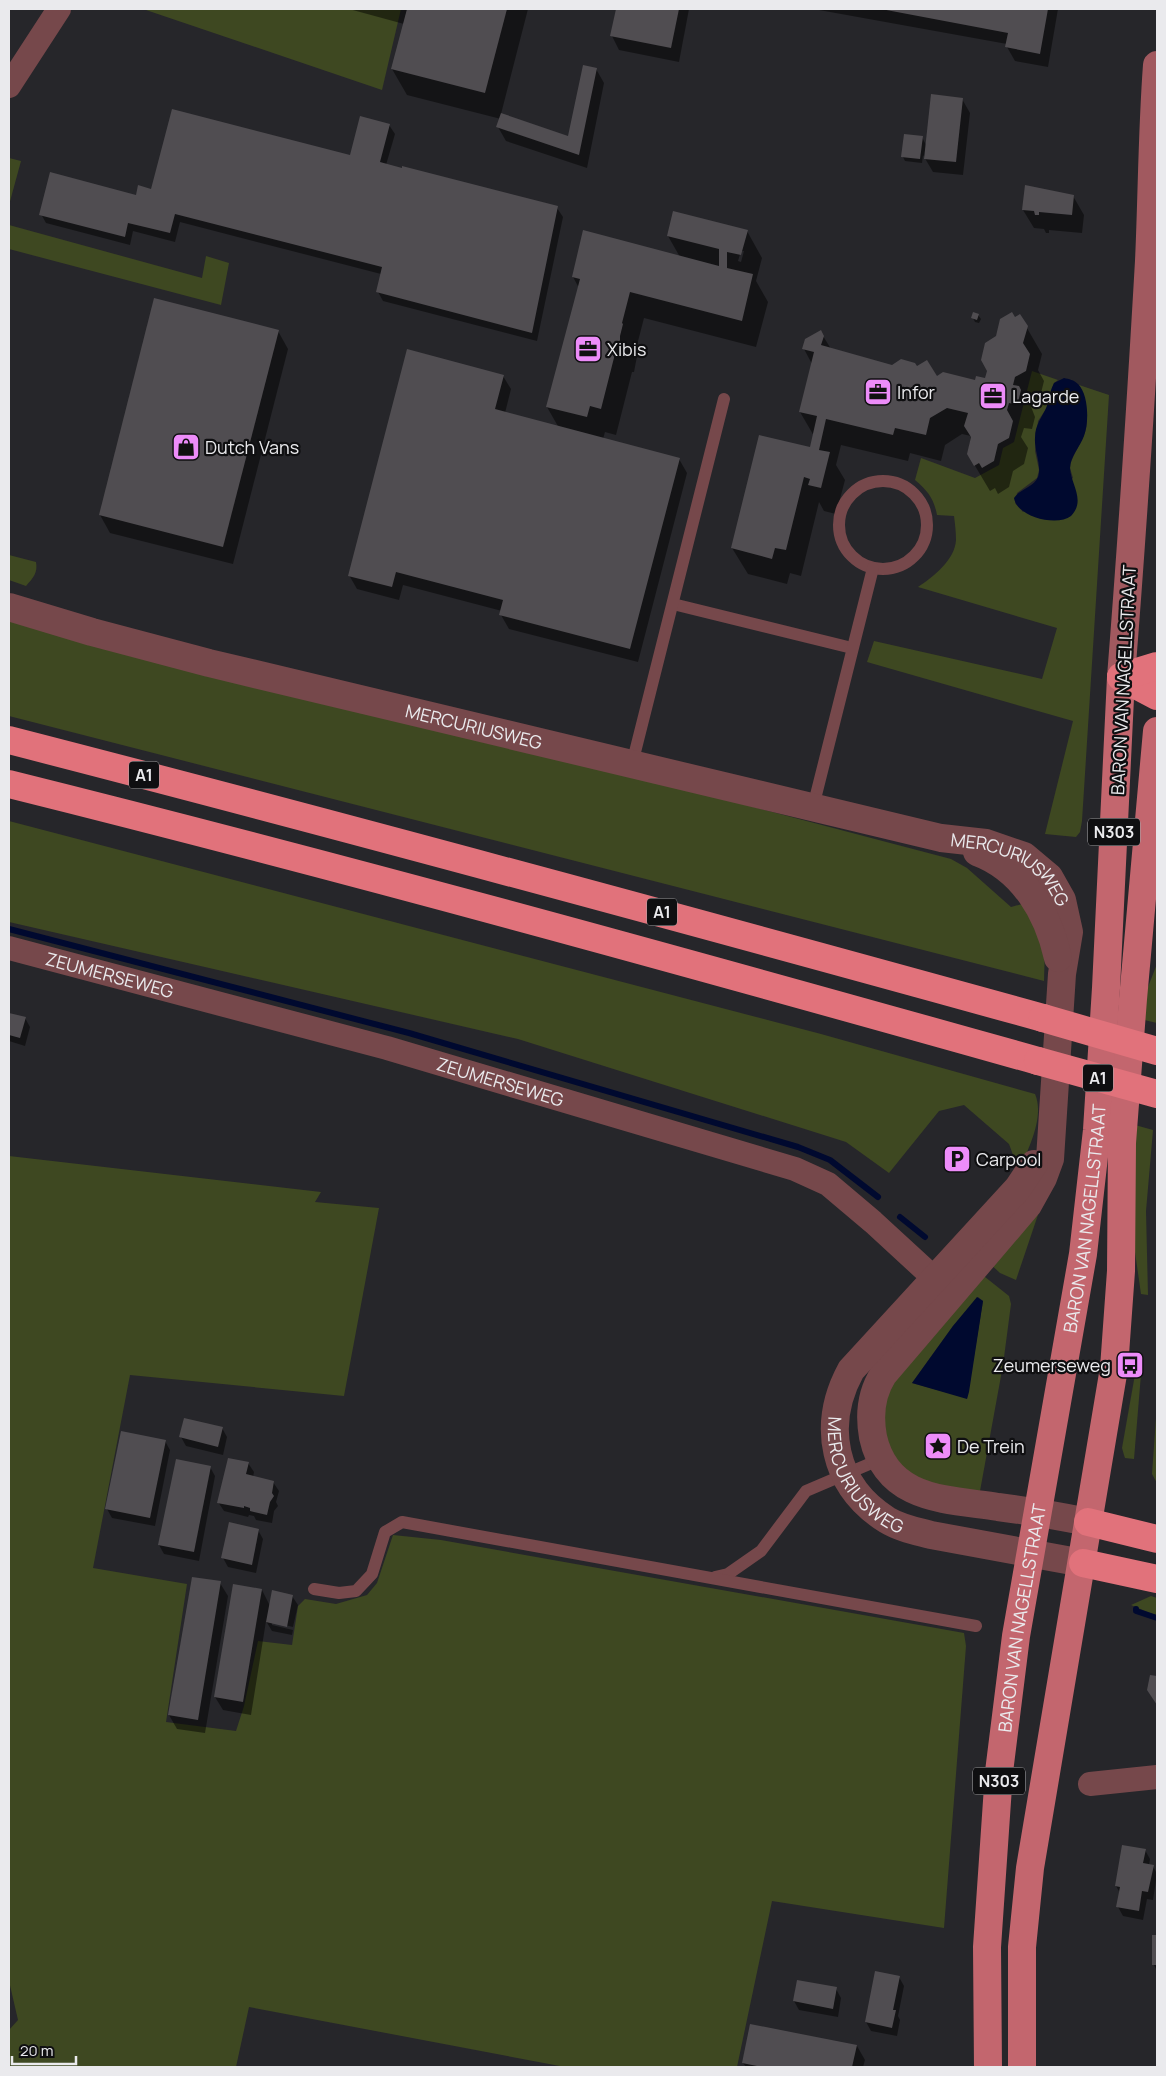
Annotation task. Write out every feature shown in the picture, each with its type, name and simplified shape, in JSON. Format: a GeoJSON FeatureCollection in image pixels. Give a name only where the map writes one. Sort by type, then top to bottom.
{"type":"FeatureCollection","features":[{"type":"Feature","properties":{"kind":"highway"},"geometry":{"type":"LineString","coordinates":[[1122,677],[1157,666]]}},
{"type":"Feature","properties":{"kind":"highway"},"geometry":{"type":"LineString","coordinates":[[1122,677],[1157,696]]}},
{"type":"Feature","properties":{"kind":"highway","name":"A1"},"geometry":{"type":"LineString","coordinates":[[9,740],[604,896],[1157,1051]]}},
{"type":"Feature","properties":{"kind":"highway","name":"A1"},"geometry":{"type":"LineString","coordinates":[[9,784],[195,830],[614,942],[1157,1094]]}},
{"type":"Feature","properties":{"kind":"highway"},"geometry":{"type":"LineString","coordinates":[[1088,1522],[1157,1539]]}},
{"type":"Feature","properties":{"kind":"highway"},"geometry":{"type":"LineString","coordinates":[[1083,1563],[1157,1580]]}},
{"type":"Feature","properties":{"kind":"main road","name":"BARON VAN NAGELLSTRAAT"},"geometry":{"type":"LineString","coordinates":[[988,2067],[987,1947],[999,1772],[1016,1636],[1084,1254],[1097,1130],[1122,677],[1146,315],[1150,243],[1152,127],[1157,65]]}},
{"type":"Feature","properties":{"kind":"main road","name":"BARON VAN NAGELLSTRAAT"},"geometry":{"type":"LineString","coordinates":[[1022,2067],[1022,1947],[1030,1868],[1083,1563],[1114,1368],[1121,1271],[1123,1133],[1157,731]]}},
{"type":"Feature","properties":{"kind":"street"},"geometry":{"type":"LineString","coordinates":[[9,86],[59,9]]}},
{"type":"Feature","properties":{"kind":"street","name":"MERCURIUSWEG"},"geometry":{"type":"LineString","coordinates":[[9,607],[158,650],[941,838],[982,854],[1012,873],[1029,892],[1041,910],[1053,935],[1062,974],[1051,1129],[1040,1155],[1018,1188],[943,1286],[883,1375],[875,1389],[871,1406],[871,1426],[881,1459],[902,1483],[914,1491],[929,1497],[1038,1512],[1088,1522]]}},
{"type":"Feature","properties":{"kind":"street","name":"ZEUMERSEWEG"},"geometry":{"type":"LineString","coordinates":[[9,948],[387,1048],[795,1169],[828,1184],[943,1286]]}},
{"type":"Feature","properties":{"kind":"street","name":"MERCURIUSWEG"},"geometry":{"type":"LineString","coordinates":[[943,1286],[851,1370],[842,1387],[834,1425],[836,1447],[846,1474],[856,1492],[868,1506],[889,1521],[911,1530],[1083,1563]]}},
{"type":"Feature","properties":{"kind":"street"},"geometry":{"type":"LineString","coordinates":[[1090,1784],[1157,1777]]}},
{"type":"Feature","properties":{"kind":"lane"},"geometry":{"type":"LineString","coordinates":[[632,764],[724,399]]}},
{"type":"Feature","properties":{"kind":"lane"},"geometry":{"type":"LineString","coordinates":[[874,482],[889,482],[903,486],[919,500],[927,520],[927,534],[922,547],[913,558],[901,566],[887,569],[873,568],[859,562],[848,552],[841,539],[839,524],[842,510],[849,497],[860,488],[874,482]]}},
{"type":"Feature","properties":{"kind":"lane"},"geometry":{"type":"LineString","coordinates":[[812,807],[873,568]]}},
{"type":"Feature","properties":{"kind":"lane"},"geometry":{"type":"LineString","coordinates":[[673,604],[852,648]]}},
{"type":"Feature","properties":{"kind":"lane"},"geometry":{"type":"LineString","coordinates":[[710,1578],[728,1574],[761,1551],[806,1491],[881,1459]]}},
{"type":"Feature","properties":{"kind":"lane"},"geometry":{"type":"LineString","coordinates":[[314,1589],[339,1593],[356,1591],[372,1574],[386,1532],[402,1522],[976,1626]]}},
{"type":"Feature","properties":{"kind":"green space"},"geometry":{"type":"Polygon","coordinates":[[[143,9],[401,9],[382,90],[143,9]]]}},
{"type":"Feature","properties":{"kind":"green space"},"geometry":{"type":"Polygon","coordinates":[[[9,158],[21,161],[9,205],[9,158]]]}},
{"type":"Feature","properties":{"kind":"green space"},"geometry":{"type":"Polygon","coordinates":[[[9,225],[202,278],[206,256],[229,263],[221,305],[9,249],[9,225]]]}},
{"type":"Feature","properties":{"kind":"green space"},"geometry":{"type":"Polygon","coordinates":[[[1032,371],[1058,380],[1054,383],[1046,409],[1038,421],[1035,451],[1039,470],[1037,478],[1017,493],[1015,503],[1023,512],[1073,478],[1070,468],[1071,462],[1085,433],[1087,423],[1086,406],[1079,385],[1109,395],[1082,821],[1080,832],[1076,837],[1045,834],[1073,721],[867,662],[874,641],[1042,679],[1057,628],[918,587],[936,573],[947,561],[955,547],[956,540],[954,516],[937,515],[930,496],[915,480],[921,458],[975,478],[999,465],[1003,448],[1014,442],[1032,371]]]}},
{"type":"Feature","properties":{"kind":"green space"},"geometry":{"type":"Polygon","coordinates":[[[9,555],[36,562],[36,572],[26,586],[9,580],[9,555]]]}},
{"type":"Feature","properties":{"kind":"green space"},"geometry":{"type":"Polygon","coordinates":[[[9,616],[644,778],[951,859],[967,868],[1011,907],[1022,904],[1045,944],[1044,981],[9,716],[9,616]]]}},
{"type":"Feature","properties":{"kind":"green space"},"geometry":{"type":"Polygon","coordinates":[[[9,821],[821,1034],[1035,1094],[1038,1103],[1038,1113],[1031,1143],[1019,1171],[1009,1144],[964,1105],[939,1111],[889,1173],[846,1142],[518,1039],[9,922],[9,821]]]}},
{"type":"Feature","properties":{"kind":"green space"},"geometry":{"type":"Polygon","coordinates":[[[1157,964],[1157,1023],[1140,1019],[1146,992],[1157,964]]]}},
{"type":"Feature","properties":{"kind":"green space"},"geometry":{"type":"Polygon","coordinates":[[[1135,1125],[1153,1130],[1146,1211],[1148,1295],[1141,1294],[1128,1203],[1135,1125]]]}},
{"type":"Feature","properties":{"kind":"green space"},"geometry":{"type":"Polygon","coordinates":[[[9,1156],[321,1192],[315,1202],[379,1208],[344,1396],[130,1375],[93,1568],[187,1584],[166,1722],[236,1731],[244,1706],[258,1641],[292,1645],[298,1606],[305,1599],[336,1604],[367,1595],[377,1583],[393,1535],[441,1540],[964,1633],[966,1646],[944,1928],[772,1901],[737,2067],[565,2067],[249,2007],[236,2067],[9,2067],[9,2030],[18,2020],[9,1981],[9,1156]]]}},
{"type":"Feature","properties":{"kind":"green space"},"geometry":{"type":"Polygon","coordinates":[[[1044,1197],[1016,1280],[1000,1273],[987,1261],[1044,1197]]]}},
{"type":"Feature","properties":{"kind":"green space"},"geometry":{"type":"Polygon","coordinates":[[[980,1273],[1009,1296],[1011,1304],[1003,1365],[980,1491],[952,1495],[904,1475],[881,1439],[881,1396],[980,1273]],[[978,1297],[953,1326],[912,1383],[967,1398],[983,1301],[978,1297]]]}},
{"type":"Feature","properties":{"kind":"green space"},"geometry":{"type":"Polygon","coordinates":[[[1142,1362],[1134,1459],[1125,1458],[1122,1448],[1137,1363],[1142,1362]]]}},
{"type":"Feature","properties":{"kind":"green space"},"geometry":{"type":"Polygon","coordinates":[[[1157,1404],[1157,1483],[1152,1474],[1157,1404]]]}},
{"type":"Feature","properties":{"kind":"green space"},"geometry":{"type":"Polygon","coordinates":[[[1151,1596],[1157,1598],[1157,1616],[1131,1605],[1151,1596]]]}},
{"type":"Feature","properties":{"kind":"water"},"geometry":{"type":"Polygon","coordinates":[[[1064,378],[1075,382],[1082,389],[1087,409],[1087,424],[1084,436],[1070,464],[1078,498],[1077,504],[1071,516],[1057,521],[1030,515],[1017,505],[1014,498],[1038,477],[1039,468],[1035,443],[1036,429],[1047,406],[1054,383],[1064,378]]]}},
{"type":"Feature","properties":{"kind":"water"},"geometry":{"type":"Polygon","coordinates":[[[977,1297],[983,1301],[967,1399],[912,1383],[953,1326],[977,1297]]]}},
{"type":"Feature","properties":{"kind":"building"},"geometry":{"type":"Polygon","coordinates":[[[407,9],[507,9],[485,93],[391,69],[407,9]]]}},
{"type":"Feature","properties":{"kind":"building"},"geometry":{"type":"Polygon","coordinates":[[[616,9],[679,9],[671,48],[610,36],[616,9]]]}},
{"type":"Feature","properties":{"kind":"building"},"geometry":{"type":"Polygon","coordinates":[[[881,9],[1048,9],[1040,54],[1005,47],[1008,33],[881,9]]]}},
{"type":"Feature","properties":{"kind":"building"},"geometry":{"type":"Polygon","coordinates":[[[583,65],[597,68],[579,155],[496,127],[501,113],[568,136],[583,65]]]}},
{"type":"Feature","properties":{"kind":"building"},"geometry":{"type":"Polygon","coordinates":[[[931,94],[963,98],[956,162],[924,159],[931,94]]]}},
{"type":"Feature","properties":{"kind":"building"},"geometry":{"type":"Polygon","coordinates":[[[172,109],[350,155],[360,116],[390,124],[380,162],[558,206],[532,333],[376,292],[382,267],[175,214],[170,233],[128,223],[125,237],[39,215],[50,172],[136,195],[138,185],[151,189],[172,109]]]}},
{"type":"Feature","properties":{"kind":"building"},"geometry":{"type":"Polygon","coordinates":[[[904,134],[923,136],[920,159],[901,157],[904,134]]]}},
{"type":"Feature","properties":{"kind":"building"},"geometry":{"type":"Polygon","coordinates":[[[1025,185],[1074,195],[1072,215],[1039,212],[1039,215],[1035,215],[1034,211],[1022,210],[1025,185]]]}},
{"type":"Feature","properties":{"kind":"building"},"geometry":{"type":"Polygon","coordinates":[[[673,211],[748,230],[741,255],[727,252],[727,268],[753,274],[742,321],[630,292],[622,323],[620,347],[617,346],[601,409],[590,406],[587,417],[546,407],[580,279],[572,277],[583,230],[719,266],[719,249],[667,236],[673,211]]]}},
{"type":"Feature","properties":{"kind":"building"},"geometry":{"type":"Polygon","coordinates":[[[154,298],[279,330],[223,547],[99,515],[154,298]]]}},
{"type":"Feature","properties":{"kind":"building"},"geometry":{"type":"Polygon","coordinates":[[[973,312],[979,314],[977,320],[971,318],[973,312]]]}},
{"type":"Feature","properties":{"kind":"building"},"geometry":{"type":"Polygon","coordinates":[[[1012,312],[1015,317],[1020,314],[1028,326],[1023,343],[1030,354],[1026,371],[1015,377],[1013,385],[1019,386],[1021,390],[1018,402],[1014,404],[1009,403],[1007,410],[1013,421],[1009,438],[998,444],[994,461],[982,468],[979,463],[974,466],[967,454],[971,437],[964,426],[968,413],[947,408],[930,418],[926,435],[895,428],[893,435],[826,419],[819,450],[830,452],[821,488],[808,485],[810,479],[804,477],[786,550],[775,548],[772,559],[731,548],[759,435],[810,447],[817,416],[799,412],[814,352],[802,349],[805,339],[821,330],[824,336],[821,345],[892,365],[901,359],[915,363],[917,366],[927,360],[937,376],[943,372],[975,380],[976,376],[985,378],[987,371],[981,360],[985,343],[996,336],[1000,319],[1012,312]]]}},
{"type":"Feature","properties":{"kind":"building"},"geometry":{"type":"Polygon","coordinates":[[[407,349],[504,375],[495,409],[680,458],[630,649],[499,615],[503,600],[396,572],[392,587],[348,576],[407,349]]]}},
{"type":"Feature","properties":{"kind":"building"},"geometry":{"type":"Polygon","coordinates":[[[9,1013],[26,1017],[20,1038],[9,1035],[9,1013]]]}},
{"type":"Feature","properties":{"kind":"building"},"geometry":{"type":"Polygon","coordinates":[[[184,1418],[223,1427],[218,1447],[179,1437],[184,1418]]]}},
{"type":"Feature","properties":{"kind":"building"},"geometry":{"type":"Polygon","coordinates":[[[121,1431],[166,1440],[150,1518],[105,1509],[121,1431]]]}},
{"type":"Feature","properties":{"kind":"building"},"geometry":{"type":"Polygon","coordinates":[[[228,1458],[249,1462],[246,1474],[274,1481],[272,1493],[274,1496],[270,1502],[267,1515],[250,1511],[250,1508],[244,1506],[244,1508],[217,1503],[228,1458]]]}},
{"type":"Feature","properties":{"kind":"building"},"geometry":{"type":"Polygon","coordinates":[[[176,1459],[211,1466],[194,1552],[158,1545],[176,1459]]]}},
{"type":"Feature","properties":{"kind":"building"},"geometry":{"type":"Polygon","coordinates":[[[229,1522],[259,1529],[252,1565],[221,1558],[229,1522]]]}},
{"type":"Feature","properties":{"kind":"building"},"geometry":{"type":"Polygon","coordinates":[[[192,1577],[221,1581],[198,1720],[168,1715],[192,1577]]]}},
{"type":"Feature","properties":{"kind":"building"},"geometry":{"type":"Polygon","coordinates":[[[233,1584],[262,1589],[243,1702],[214,1697],[233,1584]]]}},
{"type":"Feature","properties":{"kind":"building"},"geometry":{"type":"Polygon","coordinates":[[[272,1590],[293,1595],[287,1627],[266,1622],[272,1590]]]}},
{"type":"Feature","properties":{"kind":"building"},"geometry":{"type":"Polygon","coordinates":[[[1150,1675],[1157,1676],[1157,1705],[1147,1690],[1150,1675]]]}},
{"type":"Feature","properties":{"kind":"building"},"geometry":{"type":"Polygon","coordinates":[[[1122,1845],[1146,1849],[1143,1863],[1154,1865],[1148,1892],[1142,1891],[1139,1911],[1116,1907],[1120,1887],[1115,1886],[1122,1845]]]}},
{"type":"Feature","properties":{"kind":"building"},"geometry":{"type":"Polygon","coordinates":[[[1152,1935],[1157,1935],[1157,1965],[1152,1965],[1152,1935]]]}},
{"type":"Feature","properties":{"kind":"building"},"geometry":{"type":"Polygon","coordinates":[[[875,1971],[900,1976],[893,2010],[896,2010],[892,2028],[865,2022],[875,1971]]]}},
{"type":"Feature","properties":{"kind":"building"},"geometry":{"type":"Polygon","coordinates":[[[797,1980],[837,1987],[833,2009],[793,2001],[797,1980]]]}},
{"type":"Feature","properties":{"kind":"building"},"geometry":{"type":"Polygon","coordinates":[[[750,2024],[857,2045],[852,2067],[762,2067],[742,2063],[750,2024]]]}},
{"type":"Feature","properties":{"kind":"waterway"},"geometry":{"type":"LineString","coordinates":[[9,929],[409,1033],[798,1147],[830,1160],[878,1197]]}},
{"type":"Feature","properties":{"kind":"waterway"},"geometry":{"type":"LineString","coordinates":[[900,1217],[925,1237]]}},
{"type":"Feature","properties":{"kind":"waterway"},"geometry":{"type":"LineString","coordinates":[[1136,1609],[1136,1611],[1157,1618]]}},
{"type":"Feature","properties":{"kind":"place","name":"Xibis"},"geometry":{"type":"Point","coordinates":[588,349]}},
{"type":"Feature","properties":{"kind":"place","name":"Infor"},"geometry":{"type":"Point","coordinates":[878,392]}},
{"type":"Feature","properties":{"kind":"place","name":"Lagarde"},"geometry":{"type":"Point","coordinates":[993,396]}},
{"type":"Feature","properties":{"kind":"place","name":"Dutch Vans"},"geometry":{"type":"Point","coordinates":[186,447]}},
{"type":"Feature","properties":{"kind":"place","name":"Carpool"},"geometry":{"type":"Point","coordinates":[957,1159]}},
{"type":"Feature","properties":{"kind":"place","name":"Zeumerseweg"},"geometry":{"type":"Point","coordinates":[1130,1365]}},
{"type":"Feature","properties":{"kind":"place","name":"De Trein"},"geometry":{"type":"Point","coordinates":[938,1446]}}]}
